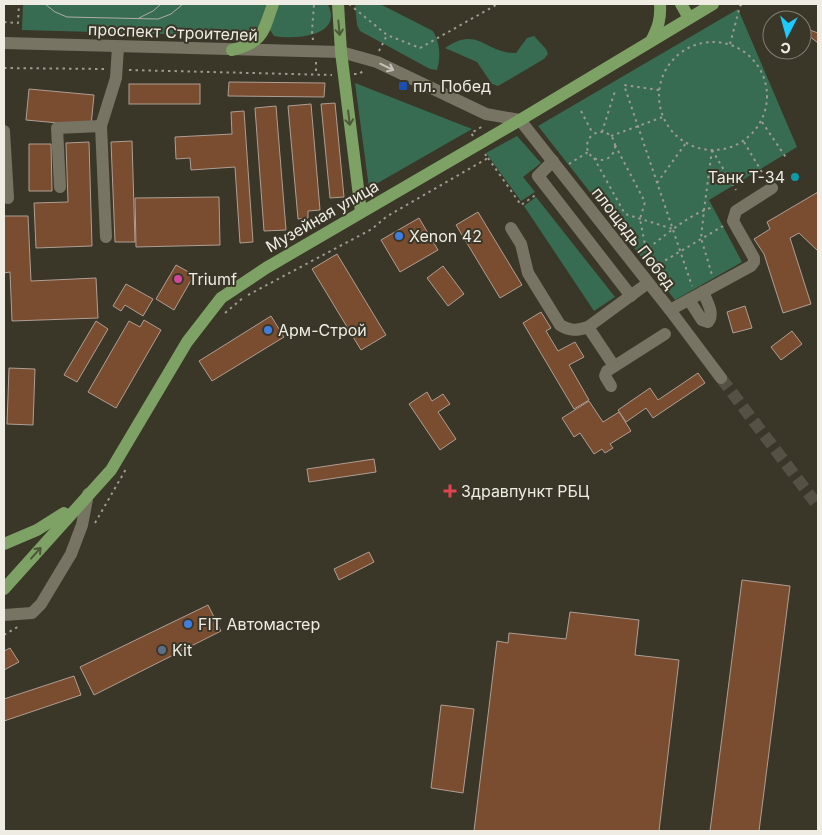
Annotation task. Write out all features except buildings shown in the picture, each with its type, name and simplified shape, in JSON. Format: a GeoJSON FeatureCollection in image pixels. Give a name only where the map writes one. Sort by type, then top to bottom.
{"type":"FeatureCollection","features":[{"type":"Feature","properties":{"kind":"main road"},"geometry":{"type":"LineString","coordinates":[[232,50],[251,44],[262,35],[272,4]]}},
{"type":"Feature","properties":{"kind":"main road"},"geometry":{"type":"LineString","coordinates":[[338,4],[341,52],[361,212]]}},
{"type":"Feature","properties":{"kind":"main road"},"geometry":{"type":"LineString","coordinates":[[662,4],[676,26]]}},
{"type":"Feature","properties":{"kind":"main road"},"geometry":{"type":"LineString","coordinates":[[651,42],[659,27],[662,4]]}},
{"type":"Feature","properties":{"kind":"main road"},"geometry":{"type":"LineString","coordinates":[[681,4],[689,18]]}},
{"type":"Feature","properties":{"kind":"main road","name":"Музейная улица"},"geometry":{"type":"LineString","coordinates":[[86,496],[111,470],[187,342],[221,298],[266,268],[520,120],[713,4]]}},
{"type":"Feature","properties":{"kind":"main road"},"geometry":{"type":"LineString","coordinates":[[4,544],[37,530],[58,518],[86,496]]}},
{"type":"Feature","properties":{"kind":"main road"},"geometry":{"type":"LineString","coordinates":[[4,589],[86,496]]}},
{"type":"Feature","properties":{"kind":"street","name":"проспект Строителей"},"geometry":{"type":"LineString","coordinates":[[4,43],[341,52],[377,62],[486,114],[520,120]]}},
{"type":"Feature","properties":{"kind":"street"},"geometry":{"type":"LineString","coordinates":[[106,237],[101,126],[118,70],[118,47]]}},
{"type":"Feature","properties":{"kind":"street","name":"площадь Побед"},"geometry":{"type":"LineString","coordinates":[[520,120],[670,310],[721,378]]}},
{"type":"Feature","properties":{"kind":"street"},"geometry":{"type":"LineString","coordinates":[[60,188],[57,128],[101,126]]}},
{"type":"Feature","properties":{"kind":"street"},"geometry":{"type":"LineString","coordinates":[[4,130],[8,198]]}},
{"type":"Feature","properties":{"kind":"street"},"geometry":{"type":"LineString","coordinates":[[553,161],[538,176],[631,296]]}},
{"type":"Feature","properties":{"kind":"street"},"geometry":{"type":"LineString","coordinates":[[670,310],[752,266],[754,262],[733,220],[736,211],[772,188]]}},
{"type":"Feature","properties":{"kind":"street"},"geometry":{"type":"LineString","coordinates":[[511,228],[522,244],[528,273],[560,325],[574,330],[588,327],[648,283]]}},
{"type":"Feature","properties":{"kind":"street"},"geometry":{"type":"LineString","coordinates":[[588,327],[614,366]]}},
{"type":"Feature","properties":{"kind":"street"},"geometry":{"type":"LineString","coordinates":[[611,386],[605,373],[666,334]]}},
{"type":"Feature","properties":{"kind":"street"},"geometry":{"type":"LineString","coordinates":[[4,615],[32,613],[48,594],[71,554],[82,525],[86,496]]}},
{"type":"Feature","properties":{"kind":"path"},"geometry":{"type":"LineString","coordinates":[[4,22],[18,23],[19,4]]}},
{"type":"Feature","properties":{"kind":"path"},"geometry":{"type":"LineString","coordinates":[[349,4],[387,35],[420,48],[496,5]]}},
{"type":"Feature","properties":{"kind":"path"},"geometry":{"type":"LineString","coordinates":[[730,45],[742,4]]}},
{"type":"Feature","properties":{"kind":"path"},"geometry":{"type":"LineString","coordinates":[[714,42],[730,45],[744,52],[756,63],[764,78],[767,94],[762,122],[743,141],[723,149],[712,150],[700,149],[686,143],[670,129],[663,117],[659,100],[660,90],[664,75],[672,61],[684,51],[698,44],[714,42]]}},
{"type":"Feature","properties":{"kind":"path"},"geometry":{"type":"LineString","coordinates":[[4,68],[344,75],[359,74],[366,67]]}},
{"type":"Feature","properties":{"kind":"path"},"geometry":{"type":"LineString","coordinates":[[660,90],[624,85],[695,296]]}},
{"type":"Feature","properties":{"kind":"path"},"geometry":{"type":"LineString","coordinates":[[602,132],[615,91]]}},
{"type":"Feature","properties":{"kind":"path"},"geometry":{"type":"LineString","coordinates":[[581,111],[593,134]]}},
{"type":"Feature","properties":{"kind":"path"},"geometry":{"type":"LineString","coordinates":[[611,136],[663,117]]}},
{"type":"Feature","properties":{"kind":"path"},"geometry":{"type":"LineString","coordinates":[[762,122],[788,159]]}},
{"type":"Feature","properties":{"kind":"path"},"geometry":{"type":"LineString","coordinates":[[223,315],[246,296],[372,229],[386,217],[488,158],[471,133],[488,123]]}},
{"type":"Feature","properties":{"kind":"path"},"geometry":{"type":"LineString","coordinates":[[673,229],[640,219],[624,214],[594,158],[588,152],[589,138],[593,134],[602,132],[611,136],[645,202],[640,219],[646,250],[673,229],[704,210],[713,207]]}},
{"type":"Feature","properties":{"kind":"path"},"geometry":{"type":"LineString","coordinates":[[743,141],[763,174]]}},
{"type":"Feature","properties":{"kind":"path"},"geometry":{"type":"LineString","coordinates":[[657,184],[686,143]]}},
{"type":"Feature","properties":{"kind":"path"},"geometry":{"type":"LineString","coordinates":[[594,158],[602,160],[609,157],[615,145]]}},
{"type":"Feature","properties":{"kind":"path"},"geometry":{"type":"LineString","coordinates":[[712,150],[736,190]]}},
{"type":"Feature","properties":{"kind":"path"},"geometry":{"type":"LineString","coordinates":[[712,150],[702,238],[715,286]]}},
{"type":"Feature","properties":{"kind":"path"},"geometry":{"type":"LineString","coordinates":[[654,267],[733,220]]}},
{"type":"Feature","properties":{"kind":"path"},"geometry":{"type":"LineString","coordinates":[[93,526],[128,466]]}},
{"type":"Feature","properties":{"kind":"path"},"geometry":{"type":"LineString","coordinates":[[4,635],[23,623]]}},
{"type":"Feature","properties":{"kind":"green space"},"geometry":{"type":"Polygon","coordinates":[[[23,4],[267,4],[255,30],[245,35],[237,36],[22,30],[23,4]]]}},
{"type":"Feature","properties":{"kind":"green space"},"geometry":{"type":"Polygon","coordinates":[[[277,4],[328,4],[331,14],[329,23],[318,33],[299,37],[274,36],[270,30],[277,4]]]}},
{"type":"Feature","properties":{"kind":"green space"},"geometry":{"type":"Polygon","coordinates":[[[355,4],[380,4],[433,31],[439,50],[437,70],[430,69],[360,31],[357,25],[355,4]]]}},
{"type":"Feature","properties":{"kind":"green space"},"geometry":{"type":"Polygon","coordinates":[[[738,9],[797,147],[709,200],[742,262],[675,300],[538,126],[738,9]]]}},
{"type":"Feature","properties":{"kind":"green space"},"geometry":{"type":"Polygon","coordinates":[[[534,36],[548,54],[544,59],[498,86],[492,84],[477,62],[445,48],[466,39],[482,42],[505,52],[516,53],[527,38],[534,36]]]}},
{"type":"Feature","properties":{"kind":"green space"},"geometry":{"type":"Polygon","coordinates":[[[355,83],[472,129],[369,188],[355,83]]]}},
{"type":"Feature","properties":{"kind":"green space"},"geometry":{"type":"Polygon","coordinates":[[[517,136],[541,163],[523,177],[535,192],[521,201],[486,153],[517,136]]]}},
{"type":"Feature","properties":{"kind":"green space"},"geometry":{"type":"Polygon","coordinates":[[[536,197],[615,297],[594,311],[524,206],[536,197]]]}},
{"type":"Feature","properties":{"kind":"tunnel"},"geometry":{"type":"LineString","coordinates":[[721,378],[818,506]]}},
{"type":"Feature","properties":{"kind":"tram line"},"geometry":{"type":"LineString","coordinates":[[45,4],[55,12],[67,17],[158,19],[171,14],[183,4]]}},
{"type":"Feature","properties":{"kind":"tram line"},"geometry":{"type":"LineString","coordinates":[[139,18],[153,11],[161,4]]}},
{"type":"Feature","properties":{"kind":"place","name":"пл. Побед"},"geometry":{"type":"Point","coordinates":[403,86]}},
{"type":"Feature","properties":{"kind":"place","name":"Танк Т-34"},"geometry":{"type":"Point","coordinates":[795,177]}},
{"type":"Feature","properties":{"kind":"place","name":"Xenon 42"},"geometry":{"type":"Point","coordinates":[399,236]}},
{"type":"Feature","properties":{"kind":"place","name":"Triumf"},"geometry":{"type":"Point","coordinates":[178,279]}},
{"type":"Feature","properties":{"kind":"place","name":"Арм-Строй"},"geometry":{"type":"Point","coordinates":[268,330]}},
{"type":"Feature","properties":{"kind":"place","name":"Здравпункт РБЦ"},"geometry":{"type":"Point","coordinates":[450,491]}},
{"type":"Feature","properties":{"kind":"place","name":"FIT Автомастер"},"geometry":{"type":"Point","coordinates":[188,624]}},
{"type":"Feature","properties":{"kind":"place","name":"Kit"},"geometry":{"type":"Point","coordinates":[162,650]}}]}
